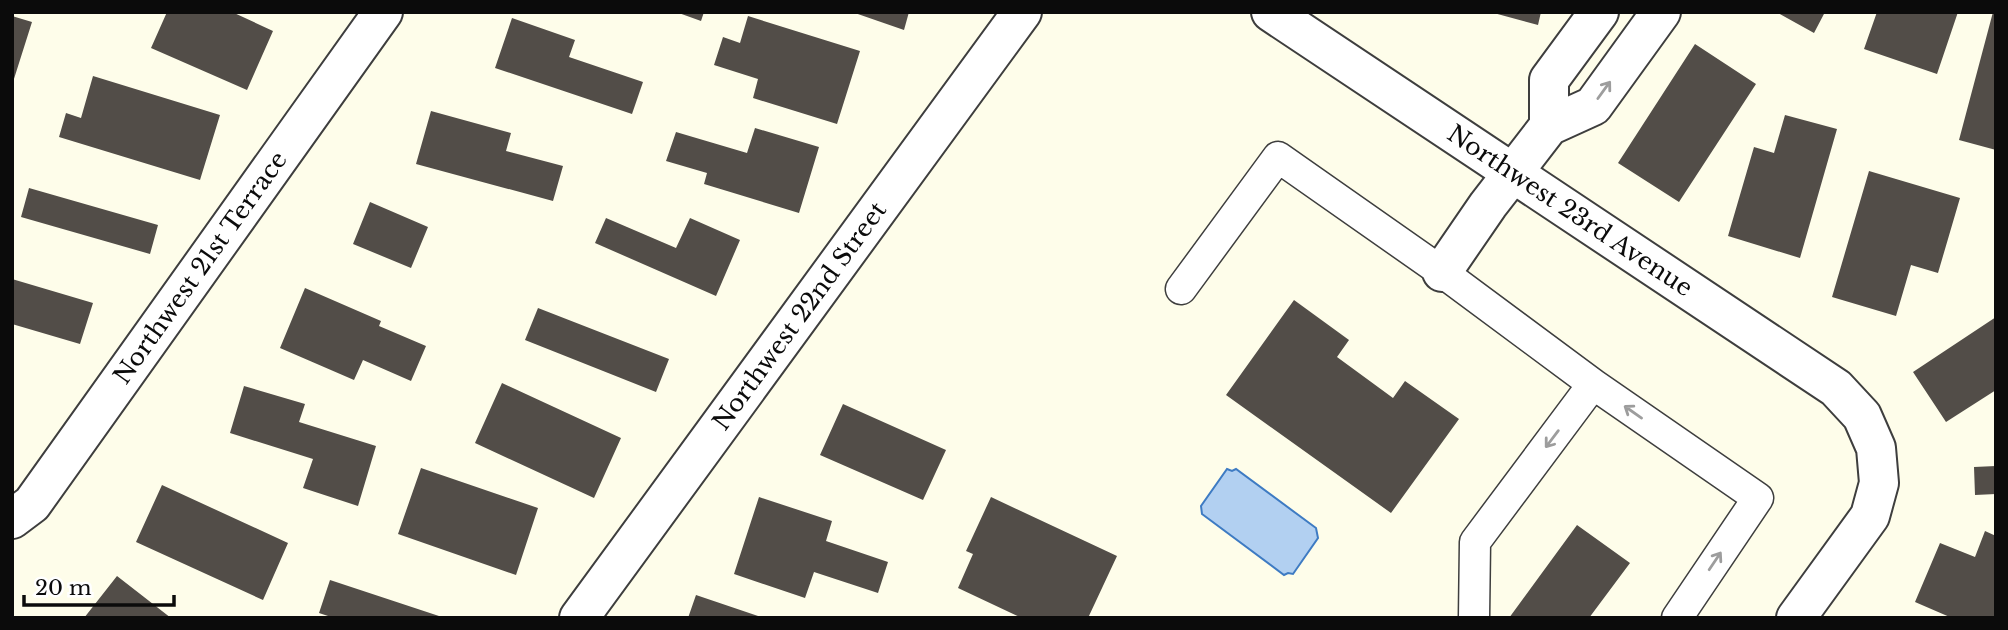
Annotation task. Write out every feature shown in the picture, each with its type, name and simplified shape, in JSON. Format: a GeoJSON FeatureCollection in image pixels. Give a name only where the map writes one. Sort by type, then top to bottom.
{"type":"FeatureCollection","features":[{"type":"Feature","properties":{"kind":"street","name":"Northwest 21st Terrace"},"geometry":{"type":"LineString","coordinates":[[12,519],[32,504],[383,12]]}},
{"type":"Feature","properties":{"kind":"street","name":"Northwest 22nd Street"},"geometry":{"type":"LineString","coordinates":[[579,618],[1022,12]]}},
{"type":"Feature","properties":{"kind":"street","name":"Northwest 23rd Avenue"},"geometry":{"type":"LineString","coordinates":[[1271,12],[1836,388],[1862,416],[1876,448],[1879,482],[1870,516],[1796,618]]}},
{"type":"Feature","properties":{"kind":"street"},"geometry":{"type":"LineString","coordinates":[[1549,126],[1549,80],[1599,12]]}},
{"type":"Feature","properties":{"kind":"street"},"geometry":{"type":"LineString","coordinates":[[1442,272],[1549,126],[1593,106],[1661,12]]}},
{"type":"Feature","properties":{"kind":"lane"},"geometry":{"type":"LineString","coordinates":[[1181,289],[1278,157],[1442,272],[1593,384],[1758,498],[1677,618]]}},
{"type":"Feature","properties":{"kind":"lane"},"geometry":{"type":"LineString","coordinates":[[1474,618],[1475,542],[1593,384]]}},
{"type":"Feature","properties":{"kind":"water"},"geometry":{"type":"Polygon","coordinates":[[[1227,469],[1236,469],[1316,528],[1318,538],[1293,574],[1284,575],[1202,514],[1201,506],[1227,469]]]}},
{"type":"Feature","properties":{"kind":"building"},"geometry":{"type":"Polygon","coordinates":[[[167,12],[232,12],[273,31],[247,90],[151,48],[167,12]]]}},
{"type":"Feature","properties":{"kind":"building"},"geometry":{"type":"Polygon","coordinates":[[[676,12],[704,12],[701,21],[676,12]]]}},
{"type":"Feature","properties":{"kind":"building"},"geometry":{"type":"Polygon","coordinates":[[[852,12],[909,12],[904,30],[852,12]]]}},
{"type":"Feature","properties":{"kind":"building"},"geometry":{"type":"Polygon","coordinates":[[[1490,12],[1541,12],[1538,25],[1490,12]]]}},
{"type":"Feature","properties":{"kind":"building"},"geometry":{"type":"Polygon","coordinates":[[[1776,12],[1825,12],[1814,33],[1776,12]]]}},
{"type":"Feature","properties":{"kind":"building"},"geometry":{"type":"Polygon","coordinates":[[[1877,12],[1958,12],[1937,74],[1864,49],[1877,12]]]}},
{"type":"Feature","properties":{"kind":"building"},"geometry":{"type":"Polygon","coordinates":[[[1993,12],[1996,12],[1996,150],[1959,140],[1993,12]]]}},
{"type":"Feature","properties":{"kind":"building"},"geometry":{"type":"Polygon","coordinates":[[[12,16],[32,22],[13,82],[12,82],[12,16]]]}},
{"type":"Feature","properties":{"kind":"building"},"geometry":{"type":"Polygon","coordinates":[[[748,16],[860,51],[837,124],[753,98],[758,79],[714,65],[723,37],[740,43],[748,16]]]}},
{"type":"Feature","properties":{"kind":"building"},"geometry":{"type":"Polygon","coordinates":[[[512,18],[575,40],[569,57],[643,82],[632,114],[495,68],[512,18]]]}},
{"type":"Feature","properties":{"kind":"building"},"geometry":{"type":"Polygon","coordinates":[[[1695,44],[1756,84],[1679,202],[1618,163],[1695,44]]]}},
{"type":"Feature","properties":{"kind":"building"},"geometry":{"type":"Polygon","coordinates":[[[93,76],[220,115],[200,180],[59,137],[66,113],[81,118],[93,76]]]}},
{"type":"Feature","properties":{"kind":"building"},"geometry":{"type":"Polygon","coordinates":[[[431,111],[511,133],[506,151],[563,166],[553,201],[416,164],[431,111]]]}},
{"type":"Feature","properties":{"kind":"building"},"geometry":{"type":"Polygon","coordinates":[[[1785,115],[1837,129],[1800,258],[1728,236],[1754,147],[1774,153],[1785,115]]]}},
{"type":"Feature","properties":{"kind":"building"},"geometry":{"type":"Polygon","coordinates":[[[755,128],[819,147],[799,213],[704,184],[707,173],[666,161],[676,132],[747,153],[755,128]]]}},
{"type":"Feature","properties":{"kind":"building"},"geometry":{"type":"Polygon","coordinates":[[[1869,171],[1960,198],[1938,273],[1911,265],[1896,316],[1832,297],[1869,171]]]}},
{"type":"Feature","properties":{"kind":"building"},"geometry":{"type":"Polygon","coordinates":[[[29,188],[158,225],[150,254],[21,217],[29,188]]]}},
{"type":"Feature","properties":{"kind":"building"},"geometry":{"type":"Polygon","coordinates":[[[370,202],[428,227],[411,268],[353,244],[370,202]]]}},
{"type":"Feature","properties":{"kind":"building"},"geometry":{"type":"Polygon","coordinates":[[[606,218],[676,248],[690,218],[740,240],[716,296],[595,243],[606,218]]]}},
{"type":"Feature","properties":{"kind":"building"},"geometry":{"type":"Polygon","coordinates":[[[12,279],[93,303],[80,344],[12,324],[12,279]]]}},
{"type":"Feature","properties":{"kind":"building"},"geometry":{"type":"Polygon","coordinates":[[[305,288],[381,321],[379,326],[426,346],[411,381],[363,360],[354,380],[280,348],[305,288]]]}},
{"type":"Feature","properties":{"kind":"building"},"geometry":{"type":"Polygon","coordinates":[[[1294,300],[1349,340],[1337,357],[1393,398],[1405,381],[1459,419],[1391,513],[1226,395],[1294,300]]]}},
{"type":"Feature","properties":{"kind":"building"},"geometry":{"type":"Polygon","coordinates":[[[538,308],[669,359],[656,392],[525,340],[538,308]]]}},
{"type":"Feature","properties":{"kind":"building"},"geometry":{"type":"Polygon","coordinates":[[[1996,317],[1996,390],[1946,422],[1913,372],[1996,317]]]}},
{"type":"Feature","properties":{"kind":"building"},"geometry":{"type":"Polygon","coordinates":[[[502,383],[621,438],[594,498],[475,443],[502,383]]]}},
{"type":"Feature","properties":{"kind":"building"},"geometry":{"type":"Polygon","coordinates":[[[244,386],[305,404],[299,422],[376,446],[358,506],[303,488],[313,459],[230,433],[244,386]]]}},
{"type":"Feature","properties":{"kind":"building"},"geometry":{"type":"Polygon","coordinates":[[[843,404],[946,450],[923,500],[820,455],[843,404]]]}},
{"type":"Feature","properties":{"kind":"building"},"geometry":{"type":"Polygon","coordinates":[[[1996,466],[1996,494],[1975,495],[1974,467],[1996,466]]]}},
{"type":"Feature","properties":{"kind":"building"},"geometry":{"type":"Polygon","coordinates":[[[421,468],[538,508],[516,575],[398,534],[421,468]]]}},
{"type":"Feature","properties":{"kind":"building"},"geometry":{"type":"Polygon","coordinates":[[[162,485],[288,543],[263,600],[136,542],[162,485]]]}},
{"type":"Feature","properties":{"kind":"building"},"geometry":{"type":"Polygon","coordinates":[[[759,497],[832,521],[826,541],[888,562],[878,593],[814,572],[805,598],[734,574],[759,497]]]}},
{"type":"Feature","properties":{"kind":"building"},"geometry":{"type":"Polygon","coordinates":[[[991,497],[1117,556],[1088,618],[1022,618],[958,588],[973,554],[966,551],[991,497]]]}},
{"type":"Feature","properties":{"kind":"building"},"geometry":{"type":"Polygon","coordinates":[[[1577,525],[1630,563],[1589,618],[1509,618],[1577,525]]]}},
{"type":"Feature","properties":{"kind":"building"},"geometry":{"type":"Polygon","coordinates":[[[1985,531],[1996,536],[1996,618],[1952,618],[1915,602],[1940,543],[1975,557],[1985,531]]]}},
{"type":"Feature","properties":{"kind":"building"},"geometry":{"type":"Polygon","coordinates":[[[117,576],[171,618],[84,618],[117,576]]]}},
{"type":"Feature","properties":{"kind":"building"},"geometry":{"type":"Polygon","coordinates":[[[330,580],[442,618],[334,618],[319,613],[330,580]]]}},
{"type":"Feature","properties":{"kind":"building"},"geometry":{"type":"Polygon","coordinates":[[[696,595],[761,617],[761,618],[688,618],[696,595]]]}}]}
